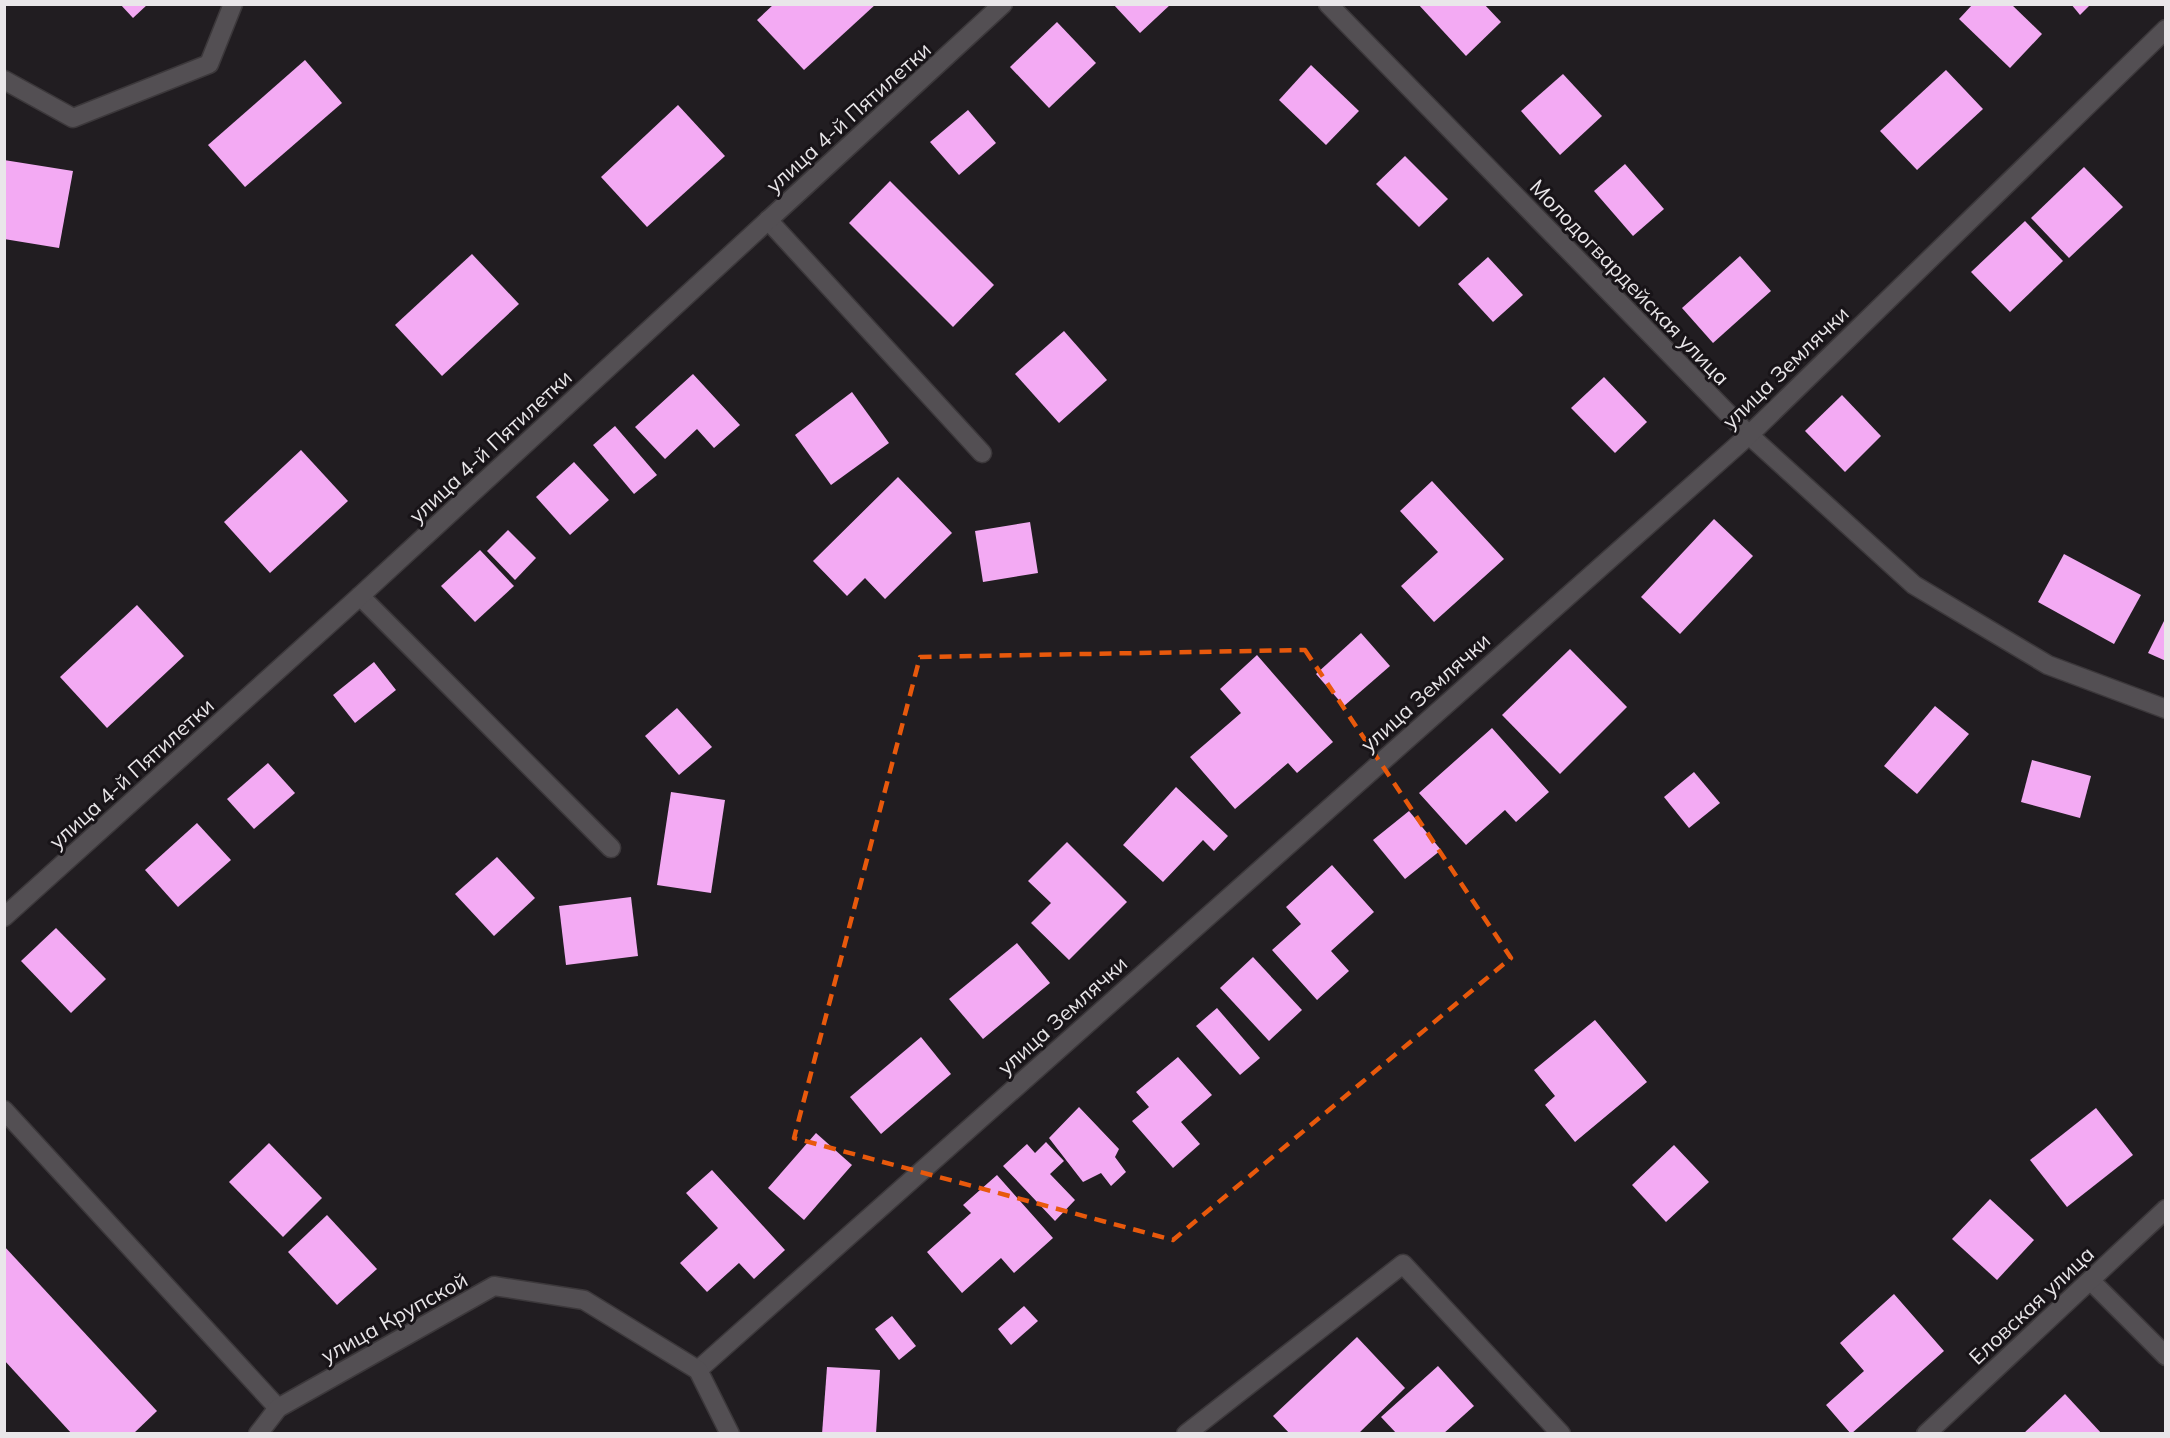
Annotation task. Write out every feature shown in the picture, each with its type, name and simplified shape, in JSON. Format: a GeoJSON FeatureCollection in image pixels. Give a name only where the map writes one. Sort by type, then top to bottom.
{"type":"FeatureCollection","features":[{"type":"Feature","properties":{"kind":"street"},"geometry":{"type":"LineString","coordinates":[[4,80],[73,117],[209,64],[233,4]]}},
{"type":"Feature","properties":{"kind":"street","name":"улица 4-й Пятилетки"},"geometry":{"type":"LineString","coordinates":[[4,918],[360,596],[1004,4]]}},
{"type":"Feature","properties":{"kind":"street","name":"Молодогвардейская улица"},"geometry":{"type":"LineString","coordinates":[[1328,4],[1749,435],[1914,585],[2048,666],[2166,709]]}},
{"type":"Feature","properties":{"kind":"street","name":"улица Землячки"},"geometry":{"type":"LineString","coordinates":[[698,1370],[1749,435],[2166,29]]}},
{"type":"Feature","properties":{"kind":"street"},"geometry":{"type":"LineString","coordinates":[[768,220],[982,453]]}},
{"type":"Feature","properties":{"kind":"street"},"geometry":{"type":"LineString","coordinates":[[360,596],[611,848]]}},
{"type":"Feature","properties":{"kind":"street"},"geometry":{"type":"LineString","coordinates":[[4,1110],[278,1408]]}},
{"type":"Feature","properties":{"kind":"street","name":"Еловская улица"},"geometry":{"type":"LineString","coordinates":[[1926,1434],[2166,1209]]}},
{"type":"Feature","properties":{"kind":"street"},"geometry":{"type":"LineString","coordinates":[[1186,1434],[1403,1264],[1562,1434]]}},
{"type":"Feature","properties":{"kind":"street"},"geometry":{"type":"LineString","coordinates":[[2091,1281],[2166,1356]]}},
{"type":"Feature","properties":{"kind":"street","name":"улица Крупской"},"geometry":{"type":"LineString","coordinates":[[258,1434],[278,1408],[494,1286],[584,1300],[698,1370]]}},
{"type":"Feature","properties":{"kind":"street"},"geometry":{"type":"LineString","coordinates":[[698,1370],[730,1434]]}},
{"type":"Feature","properties":{"kind":"highlighted area"},"geometry":{"type":"Polygon","coordinates":[[[1305,650],[1511,958],[1173,1240],[794,1138],[920,657],[1305,650]]]}},
{"type":"Feature","properties":{"kind":"building"},"geometry":{"type":"Polygon","coordinates":[[[120,4],[148,4],[133,18],[120,4]]]}},
{"type":"Feature","properties":{"kind":"building"},"geometry":{"type":"Polygon","coordinates":[[[774,4],[876,4],[804,70],[757,20],[774,4]]]}},
{"type":"Feature","properties":{"kind":"building"},"geometry":{"type":"Polygon","coordinates":[[[1113,4],[1171,4],[1140,33],[1113,4]]]}},
{"type":"Feature","properties":{"kind":"building"},"geometry":{"type":"Polygon","coordinates":[[[1418,4],[1484,4],[1501,22],[1466,56],[1418,4]]]}},
{"type":"Feature","properties":{"kind":"building"},"geometry":{"type":"Polygon","coordinates":[[[1973,4],[2011,4],[2042,34],[2010,68],[1959,19],[1973,4]]]}},
{"type":"Feature","properties":{"kind":"building"},"geometry":{"type":"Polygon","coordinates":[[[2071,4],[2091,4],[2080,15],[2071,4]]]}},
{"type":"Feature","properties":{"kind":"building"},"geometry":{"type":"Polygon","coordinates":[[[1057,22],[1096,63],[1049,108],[1010,67],[1057,22]]]}},
{"type":"Feature","properties":{"kind":"building"},"geometry":{"type":"Polygon","coordinates":[[[305,60],[342,103],[245,187],[208,145],[305,60]]]}},
{"type":"Feature","properties":{"kind":"building"},"geometry":{"type":"Polygon","coordinates":[[[1311,65],[1359,111],[1326,145],[1279,100],[1311,65]]]}},
{"type":"Feature","properties":{"kind":"building"},"geometry":{"type":"Polygon","coordinates":[[[1946,70],[1983,109],[1917,170],[1880,131],[1946,70]]]}},
{"type":"Feature","properties":{"kind":"building"},"geometry":{"type":"Polygon","coordinates":[[[1563,74],[1602,116],[1560,155],[1521,111],[1563,74]]]}},
{"type":"Feature","properties":{"kind":"building"},"geometry":{"type":"Polygon","coordinates":[[[678,105],[725,156],[647,227],[601,177],[678,105]]]}},
{"type":"Feature","properties":{"kind":"building"},"geometry":{"type":"Polygon","coordinates":[[[968,110],[996,143],[959,175],[930,142],[968,110]]]}},
{"type":"Feature","properties":{"kind":"building"},"geometry":{"type":"Polygon","coordinates":[[[1405,156],[1448,199],[1419,227],[1376,184],[1405,156]]]}},
{"type":"Feature","properties":{"kind":"building"},"geometry":{"type":"Polygon","coordinates":[[[4,160],[73,171],[59,248],[4,239],[4,160]]]}},
{"type":"Feature","properties":{"kind":"building"},"geometry":{"type":"Polygon","coordinates":[[[1625,164],[1664,209],[1633,236],[1594,191],[1625,164]]]}},
{"type":"Feature","properties":{"kind":"building"},"geometry":{"type":"Polygon","coordinates":[[[2084,167],[2123,207],[2069,258],[2031,218],[2084,167]]]}},
{"type":"Feature","properties":{"kind":"building"},"geometry":{"type":"Polygon","coordinates":[[[890,181],[994,285],[953,327],[849,223],[890,181]]]}},
{"type":"Feature","properties":{"kind":"building"},"geometry":{"type":"Polygon","coordinates":[[[2025,221],[2063,261],[2010,312],[1971,272],[2025,221]]]}},
{"type":"Feature","properties":{"kind":"building"},"geometry":{"type":"Polygon","coordinates":[[[472,254],[519,304],[442,376],[395,325],[472,254]]]}},
{"type":"Feature","properties":{"kind":"building"},"geometry":{"type":"Polygon","coordinates":[[[1740,256],[1771,291],[1713,343],[1682,308],[1740,256]]]}},
{"type":"Feature","properties":{"kind":"building"},"geometry":{"type":"Polygon","coordinates":[[[1488,257],[1523,295],[1493,322],[1458,284],[1488,257]]]}},
{"type":"Feature","properties":{"kind":"building"},"geometry":{"type":"Polygon","coordinates":[[[1064,331],[1107,380],[1059,423],[1015,374],[1064,331]]]}},
{"type":"Feature","properties":{"kind":"building"},"geometry":{"type":"Polygon","coordinates":[[[693,374],[740,425],[714,448],[697,429],[665,459],[635,427],[693,374]]]}},
{"type":"Feature","properties":{"kind":"building"},"geometry":{"type":"Polygon","coordinates":[[[1604,377],[1647,422],[1615,453],[1571,408],[1604,377]]]}},
{"type":"Feature","properties":{"kind":"building"},"geometry":{"type":"Polygon","coordinates":[[[852,392],[889,443],[831,485],[795,435],[852,392]]]}},
{"type":"Feature","properties":{"kind":"building"},"geometry":{"type":"Polygon","coordinates":[[[1842,395],[1881,436],[1845,472],[1805,431],[1842,395]]]}},
{"type":"Feature","properties":{"kind":"building"},"geometry":{"type":"Polygon","coordinates":[[[615,426],[657,475],[634,494],[593,445],[615,426]]]}},
{"type":"Feature","properties":{"kind":"building"},"geometry":{"type":"Polygon","coordinates":[[[301,450],[348,501],[270,573],[224,522],[301,450]]]}},
{"type":"Feature","properties":{"kind":"building"},"geometry":{"type":"Polygon","coordinates":[[[574,462],[609,500],[570,535],[536,497],[574,462]]]}},
{"type":"Feature","properties":{"kind":"building"},"geometry":{"type":"Polygon","coordinates":[[[898,477],[952,533],[885,599],[865,578],[847,596],[813,561],[898,477]]]}},
{"type":"Feature","properties":{"kind":"building"},"geometry":{"type":"Polygon","coordinates":[[[1432,481],[1504,559],[1434,622],[1401,586],[1438,552],[1400,511],[1432,481]]]}},
{"type":"Feature","properties":{"kind":"building"},"geometry":{"type":"Polygon","coordinates":[[[1714,519],[1753,556],[1680,634],[1641,597],[1714,519]]]}},
{"type":"Feature","properties":{"kind":"building"},"geometry":{"type":"Polygon","coordinates":[[[1030,522],[1038,573],[983,582],[975,531],[1030,522]]]}},
{"type":"Feature","properties":{"kind":"building"},"geometry":{"type":"Polygon","coordinates":[[[508,530],[536,558],[515,580],[487,551],[508,530]]]}},
{"type":"Feature","properties":{"kind":"building"},"geometry":{"type":"Polygon","coordinates":[[[480,550],[514,586],[475,622],[441,586],[480,550]]]}},
{"type":"Feature","properties":{"kind":"building"},"geometry":{"type":"Polygon","coordinates":[[[2064,554],[2141,595],[2114,644],[2038,602],[2064,554]]]}},
{"type":"Feature","properties":{"kind":"building"},"geometry":{"type":"Polygon","coordinates":[[[137,605],[184,656],[107,728],[60,677],[137,605]]]}},
{"type":"Feature","properties":{"kind":"building"},"geometry":{"type":"Polygon","coordinates":[[[2166,617],[2166,661],[2148,653],[2166,617]]]}},
{"type":"Feature","properties":{"kind":"building"},"geometry":{"type":"Polygon","coordinates":[[[1361,633],[1390,666],[1344,706],[1316,674],[1361,633]]]}},
{"type":"Feature","properties":{"kind":"building"},"geometry":{"type":"Polygon","coordinates":[[[1570,649],[1627,707],[1560,774],[1502,715],[1570,649]]]}},
{"type":"Feature","properties":{"kind":"building"},"geometry":{"type":"Polygon","coordinates":[[[1257,655],[1333,742],[1297,773],[1288,763],[1235,809],[1190,757],[1241,713],[1220,689],[1257,655]]]}},
{"type":"Feature","properties":{"kind":"building"},"geometry":{"type":"Polygon","coordinates":[[[374,662],[396,690],[355,723],[333,695],[374,662]]]}},
{"type":"Feature","properties":{"kind":"building"},"geometry":{"type":"Polygon","coordinates":[[[1935,706],[1969,734],[1917,794],[1884,766],[1935,706]]]}},
{"type":"Feature","properties":{"kind":"building"},"geometry":{"type":"Polygon","coordinates":[[[677,708],[712,747],[679,775],[645,736],[677,708]]]}},
{"type":"Feature","properties":{"kind":"building"},"geometry":{"type":"Polygon","coordinates":[[[1492,728],[1549,792],[1516,822],[1505,810],[1466,845],[1419,793],[1492,728]]]}},
{"type":"Feature","properties":{"kind":"building"},"geometry":{"type":"Polygon","coordinates":[[[2032,760],[2091,776],[2080,818],[2021,802],[2032,760]]]}},
{"type":"Feature","properties":{"kind":"building"},"geometry":{"type":"Polygon","coordinates":[[[268,763],[295,793],[254,829],[227,799],[268,763]]]}},
{"type":"Feature","properties":{"kind":"building"},"geometry":{"type":"Polygon","coordinates":[[[1694,772],[1720,803],[1689,828],[1664,797],[1694,772]]]}},
{"type":"Feature","properties":{"kind":"building"},"geometry":{"type":"Polygon","coordinates":[[[1176,787],[1228,836],[1214,851],[1203,840],[1163,882],[1123,845],[1176,787]]]}},
{"type":"Feature","properties":{"kind":"building"},"geometry":{"type":"Polygon","coordinates":[[[671,792],[725,800],[711,893],[657,885],[671,792]]]}},
{"type":"Feature","properties":{"kind":"building"},"geometry":{"type":"Polygon","coordinates":[[[1409,811],[1441,850],[1405,879],[1373,840],[1409,811]]]}},
{"type":"Feature","properties":{"kind":"building"},"geometry":{"type":"Polygon","coordinates":[[[197,823],[231,860],[178,907],[145,870],[197,823]]]}},
{"type":"Feature","properties":{"kind":"building"},"geometry":{"type":"Polygon","coordinates":[[[1067,842],[1127,902],[1069,960],[1031,923],[1051,903],[1028,881],[1067,842]]]}},
{"type":"Feature","properties":{"kind":"building"},"geometry":{"type":"Polygon","coordinates":[[[497,857],[535,898],[494,936],[455,894],[497,857]]]}},
{"type":"Feature","properties":{"kind":"building"},"geometry":{"type":"Polygon","coordinates":[[[1332,865],[1374,912],[1331,951],[1349,971],[1317,1000],[1272,950],[1301,924],[1286,907],[1332,865]]]}},
{"type":"Feature","properties":{"kind":"building"},"geometry":{"type":"Polygon","coordinates":[[[631,897],[638,956],[566,965],[559,906],[631,897]]]}},
{"type":"Feature","properties":{"kind":"building"},"geometry":{"type":"Polygon","coordinates":[[[56,928],[106,979],[71,1013],[21,961],[56,928]]]}},
{"type":"Feature","properties":{"kind":"building"},"geometry":{"type":"Polygon","coordinates":[[[1017,943],[1050,983],[983,1039],[949,999],[1017,943]]]}},
{"type":"Feature","properties":{"kind":"building"},"geometry":{"type":"Polygon","coordinates":[[[1253,957],[1302,1010],[1269,1041],[1220,988],[1253,957]]]}},
{"type":"Feature","properties":{"kind":"building"},"geometry":{"type":"Polygon","coordinates":[[[1217,1008],[1260,1058],[1240,1075],[1196,1026],[1217,1008]]]}},
{"type":"Feature","properties":{"kind":"building"},"geometry":{"type":"Polygon","coordinates":[[[1595,1020],[1647,1082],[1575,1142],[1545,1105],[1555,1096],[1534,1070],[1595,1020]]]}},
{"type":"Feature","properties":{"kind":"building"},"geometry":{"type":"Polygon","coordinates":[[[921,1037],[951,1074],[881,1134],[850,1097],[921,1037]]]}},
{"type":"Feature","properties":{"kind":"building"},"geometry":{"type":"Polygon","coordinates":[[[1178,1057],[1212,1095],[1181,1122],[1200,1144],[1173,1168],[1132,1121],[1149,1107],[1136,1092],[1178,1057]]]}},
{"type":"Feature","properties":{"kind":"building"},"geometry":{"type":"Polygon","coordinates":[[[1079,1107],[1119,1149],[1115,1157],[1126,1172],[1111,1186],[1101,1173],[1083,1182],[1049,1138],[1079,1107]]]}},
{"type":"Feature","properties":{"kind":"building"},"geometry":{"type":"Polygon","coordinates":[[[2096,1108],[2133,1155],[2067,1207],[2030,1160],[2096,1108]]]}},
{"type":"Feature","properties":{"kind":"building"},"geometry":{"type":"Polygon","coordinates":[[[816,1133],[852,1165],[804,1220],[768,1188],[816,1133]]]}},
{"type":"Feature","properties":{"kind":"building"},"geometry":{"type":"Polygon","coordinates":[[[1046,1142],[1064,1161],[1050,1174],[1075,1200],[1055,1221],[1003,1166],[1027,1144],[1035,1153],[1046,1142]]]}},
{"type":"Feature","properties":{"kind":"building"},"geometry":{"type":"Polygon","coordinates":[[[269,1143],[322,1198],[283,1237],[229,1182],[269,1143]]]}},
{"type":"Feature","properties":{"kind":"building"},"geometry":{"type":"Polygon","coordinates":[[[1674,1145],[1709,1182],[1666,1222],[1632,1185],[1674,1145]]]}},
{"type":"Feature","properties":{"kind":"building"},"geometry":{"type":"Polygon","coordinates":[[[712,1170],[785,1250],[754,1279],[739,1263],[707,1292],[680,1263],[718,1228],[686,1193],[712,1170]]]}},
{"type":"Feature","properties":{"kind":"building"},"geometry":{"type":"Polygon","coordinates":[[[997,1175],[1053,1238],[1014,1273],[1001,1258],[962,1293],[927,1252],[971,1213],[963,1205],[997,1175]]]}},
{"type":"Feature","properties":{"kind":"building"},"geometry":{"type":"Polygon","coordinates":[[[1990,1199],[2034,1240],[1997,1280],[1952,1239],[1990,1199]]]}},
{"type":"Feature","properties":{"kind":"building"},"geometry":{"type":"Polygon","coordinates":[[[327,1215],[377,1269],[337,1305],[288,1252],[327,1215]]]}},
{"type":"Feature","properties":{"kind":"building"},"geometry":{"type":"Polygon","coordinates":[[[4,1246],[157,1411],[133,1434],[72,1434],[4,1360],[4,1246]]]}},
{"type":"Feature","properties":{"kind":"building"},"geometry":{"type":"Polygon","coordinates":[[[1894,1294],[1944,1351],[1851,1434],[1826,1405],[1864,1371],[1840,1343],[1894,1294]]]}},
{"type":"Feature","properties":{"kind":"building"},"geometry":{"type":"Polygon","coordinates":[[[1024,1306],[1038,1321],[1011,1345],[998,1329],[1024,1306]]]}},
{"type":"Feature","properties":{"kind":"building"},"geometry":{"type":"Polygon","coordinates":[[[892,1316],[916,1346],[899,1360],[875,1329],[892,1316]]]}},
{"type":"Feature","properties":{"kind":"building"},"geometry":{"type":"Polygon","coordinates":[[[1357,1337],[1405,1388],[1358,1434],[1290,1434],[1273,1416],[1357,1337]]]}},
{"type":"Feature","properties":{"kind":"building"},"geometry":{"type":"Polygon","coordinates":[[[1438,1366],[1474,1406],[1443,1434],[1397,1434],[1381,1417],[1438,1366]]]}},
{"type":"Feature","properties":{"kind":"building"},"geometry":{"type":"Polygon","coordinates":[[[827,1367],[880,1370],[876,1434],[822,1434],[827,1367]]]}},
{"type":"Feature","properties":{"kind":"building"},"geometry":{"type":"Polygon","coordinates":[[[2065,1394],[2102,1434],[2023,1434],[2065,1394]]]}}]}
